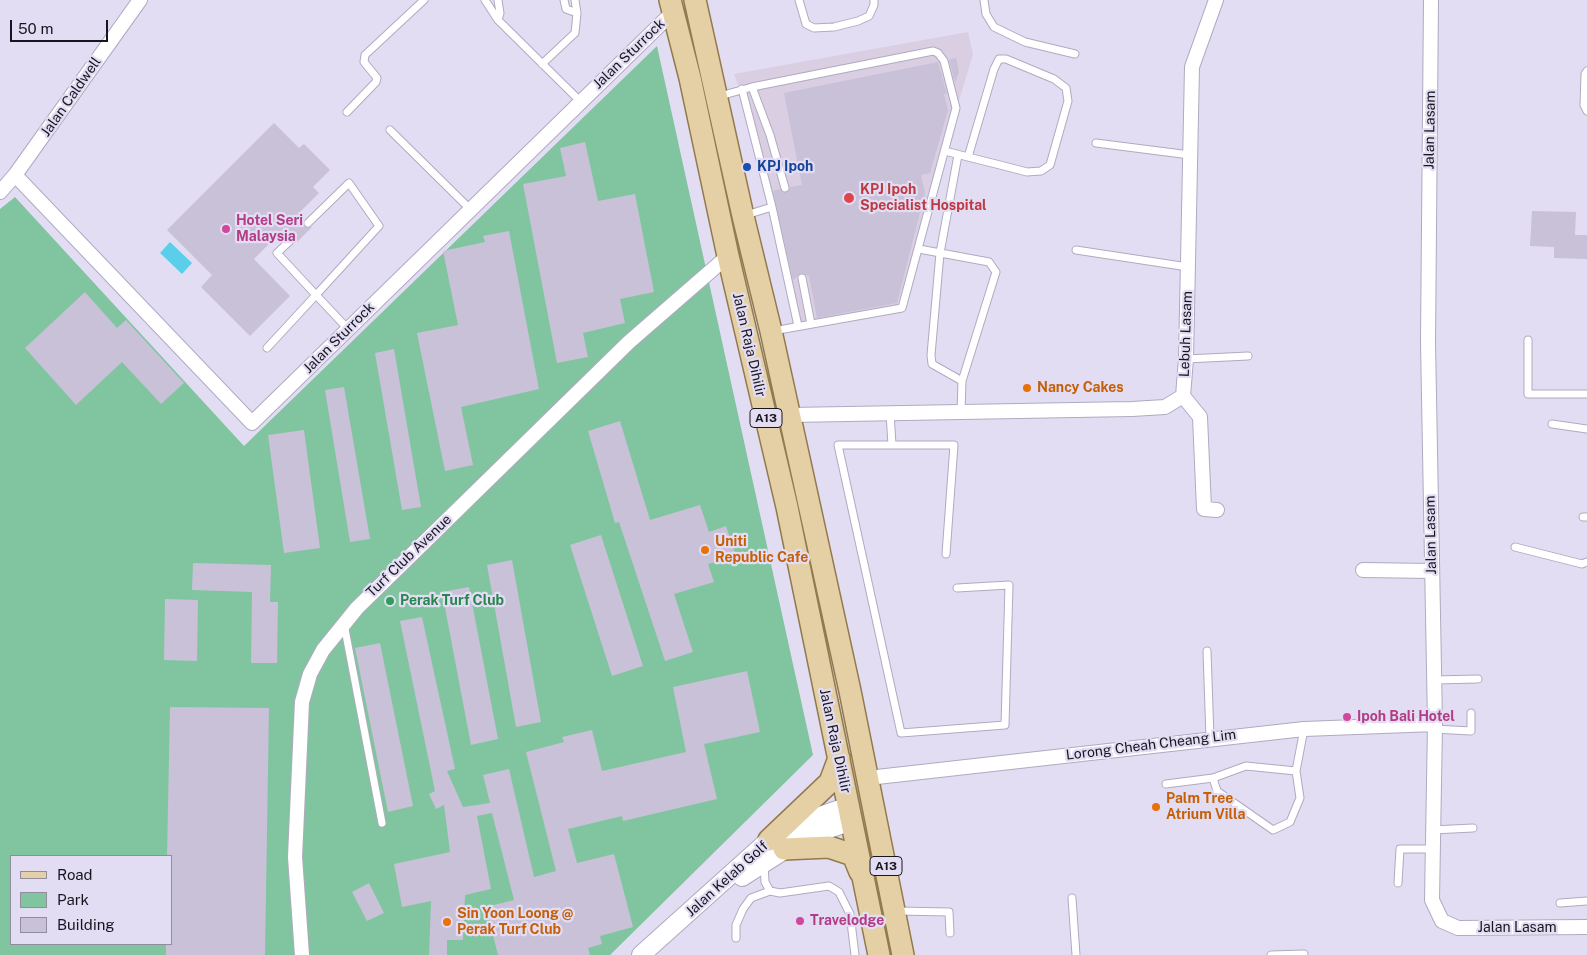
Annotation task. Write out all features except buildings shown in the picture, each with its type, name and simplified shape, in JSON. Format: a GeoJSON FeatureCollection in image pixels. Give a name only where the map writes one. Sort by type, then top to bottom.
{"type":"FeatureCollection","features":[{"type":"Feature","properties":{"kind":"main road","name":"Jalan Raja Dihilir"},"geometry":{"type":"LineString","coordinates":[[695,0],[743,216],[772,331],[850,691],[903,955]]}},
{"type":"Feature","properties":{"kind":"main road","name":"Jalan Raja Dihilir"},"geometry":{"type":"LineString","coordinates":[[671,6],[690,78],[728,256],[787,507],[839,758],[853,813],[864,882],[879,955]]}},
{"type":"Feature","properties":{"kind":"main road"},"geometry":{"type":"LineString","coordinates":[[717,96],[710,118],[718,210]]}},
{"type":"Feature","properties":{"kind":"main road"},"geometry":{"type":"LineString","coordinates":[[850,691],[845,723],[861,806],[853,813],[870,827],[881,883],[893,903]]}},
{"type":"Feature","properties":{"kind":"main road"},"geometry":{"type":"LineString","coordinates":[[770,849],[830,782],[839,758]]}},
{"type":"Feature","properties":{"kind":"main road"},"geometry":{"type":"LineString","coordinates":[[770,849],[829,848],[853,855],[864,882]]}},
{"type":"Feature","properties":{"kind":"street","name":"Jalan Caldwell"},"geometry":{"type":"LineString","coordinates":[[0,192],[15,175],[140,0]]}},
{"type":"Feature","properties":{"kind":"street","name":"Lebuh Lasam"},"geometry":{"type":"LineString","coordinates":[[790,415],[1132,410],[1165,407],[1183,396],[1186,359],[1192,68],[1216,0]]}},
{"type":"Feature","properties":{"kind":"street","name":"Jalan Lasam"},"geometry":{"type":"LineString","coordinates":[[1431,0],[1428,341],[1434,680],[1432,900],[1442,921],[1458,928],[1587,927]]}},
{"type":"Feature","properties":{"kind":"street","name":"Jalan Sturrock"},"geometry":{"type":"LineString","coordinates":[[15,175],[252,423],[580,101],[671,6]]}},
{"type":"Feature","properties":{"kind":"street","name":"Turf Club Avenue"},"geometry":{"type":"LineString","coordinates":[[302,955],[295,857],[302,702],[310,674],[323,650],[357,608],[629,342],[728,256]]}},
{"type":"Feature","properties":{"kind":"street"},"geometry":{"type":"LineString","coordinates":[[1183,396],[1200,417],[1204,509],[1217,510]]}},
{"type":"Feature","properties":{"kind":"street"},"geometry":{"type":"LineString","coordinates":[[1363,570],[1432,571]]}},
{"type":"Feature","properties":{"kind":"street","name":"Lorong Cheah Cheang Lim"},"geometry":{"type":"LineString","coordinates":[[868,778],[1210,738],[1304,729],[1434,726]]}},
{"type":"Feature","properties":{"kind":"street"},"geometry":{"type":"LineString","coordinates":[[770,849],[805,837],[853,813]]}},
{"type":"Feature","properties":{"kind":"street","name":"Jalan Kelab Golf"},"geometry":{"type":"LineString","coordinates":[[655,955],[742,877],[770,849]]}},
{"type":"Feature","properties":{"kind":"street","name":"Jalan Kelab Golf"},"geometry":{"type":"LineString","coordinates":[[641,955],[770,849]]}},
{"type":"Feature","properties":{"kind":"lane"},"geometry":{"type":"LineString","coordinates":[[346,112],[376,82],[377,78],[364,62],[365,55],[424,0]]}},
{"type":"Feature","properties":{"kind":"lane"},"geometry":{"type":"LineString","coordinates":[[484,0],[498,20],[580,101]]}},
{"type":"Feature","properties":{"kind":"lane"},"geometry":{"type":"LineString","coordinates":[[498,0],[500,13],[498,20]]}},
{"type":"Feature","properties":{"kind":"lane"},"geometry":{"type":"LineString","coordinates":[[564,0],[566,10],[577,13]]}},
{"type":"Feature","properties":{"kind":"lane"},"geometry":{"type":"LineString","coordinates":[[542,64],[574,33],[577,13],[575,0]]}},
{"type":"Feature","properties":{"kind":"lane"},"geometry":{"type":"LineString","coordinates":[[799,0],[806,24],[814,28],[834,27],[869,16],[874,0]]}},
{"type":"Feature","properties":{"kind":"lane"},"geometry":{"type":"LineString","coordinates":[[984,0],[986,14],[994,27],[1025,42],[1075,54]]}},
{"type":"Feature","properties":{"kind":"lane"},"geometry":{"type":"LineString","coordinates":[[717,96],[742,89],[933,52],[938,53],[944,61],[956,108],[902,308],[772,331]]}},
{"type":"Feature","properties":{"kind":"lane"},"geometry":{"type":"LineString","coordinates":[[945,151],[958,155],[1027,172],[1041,171],[1050,165],[1068,101],[1066,88],[1045,75],[1006,59],[999,59],[994,69],[968,157]]}},
{"type":"Feature","properties":{"kind":"lane"},"geometry":{"type":"LineString","coordinates":[[1587,71],[1585,74],[1584,104],[1587,110]]}},
{"type":"Feature","properties":{"kind":"lane"},"geometry":{"type":"LineString","coordinates":[[752,87],[770,135],[786,188]]}},
{"type":"Feature","properties":{"kind":"lane"},"geometry":{"type":"LineString","coordinates":[[742,89],[772,207],[798,326]]}},
{"type":"Feature","properties":{"kind":"lane"},"geometry":{"type":"LineString","coordinates":[[390,130],[470,209]]}},
{"type":"Feature","properties":{"kind":"lane"},"geometry":{"type":"LineString","coordinates":[[1096,143],[1190,155]]}},
{"type":"Feature","properties":{"kind":"lane"},"geometry":{"type":"LineString","coordinates":[[958,155],[940,252],[931,355],[932,364],[962,382]]}},
{"type":"Feature","properties":{"kind":"lane"},"geometry":{"type":"LineString","coordinates":[[268,348],[379,226],[349,183],[308,223]]}},
{"type":"Feature","properties":{"kind":"lane"},"geometry":{"type":"LineString","coordinates":[[743,216],[772,207]]}},
{"type":"Feature","properties":{"kind":"lane"},"geometry":{"type":"LineString","coordinates":[[293,238],[277,253],[348,329]]}},
{"type":"Feature","properties":{"kind":"lane"},"geometry":{"type":"LineString","coordinates":[[919,249],[989,262],[996,272],[962,382],[962,412]]}},
{"type":"Feature","properties":{"kind":"lane"},"geometry":{"type":"LineString","coordinates":[[1076,250],[1188,267]]}},
{"type":"Feature","properties":{"kind":"lane"},"geometry":{"type":"LineString","coordinates":[[802,278],[811,324]]}},
{"type":"Feature","properties":{"kind":"lane"},"geometry":{"type":"LineString","coordinates":[[1528,340],[1528,394],[1587,394]]}},
{"type":"Feature","properties":{"kind":"lane"},"geometry":{"type":"LineString","coordinates":[[1186,359],[1248,356]]}},
{"type":"Feature","properties":{"kind":"lane"},"geometry":{"type":"LineString","coordinates":[[890,413],[892,445]]}},
{"type":"Feature","properties":{"kind":"lane"},"geometry":{"type":"LineString","coordinates":[[1552,424],[1587,429]]}},
{"type":"Feature","properties":{"kind":"lane"},"geometry":{"type":"LineString","coordinates":[[946,554],[954,445],[838,445],[901,732],[1005,725],[1009,585],[957,588]]}},
{"type":"Feature","properties":{"kind":"lane"},"geometry":{"type":"LineString","coordinates":[[1515,548],[1582,564],[1587,562]]}},
{"type":"Feature","properties":{"kind":"lane"},"geometry":{"type":"LineString","coordinates":[[344,623],[382,823]]}},
{"type":"Feature","properties":{"kind":"lane"},"geometry":{"type":"LineString","coordinates":[[1207,651],[1210,738]]}},
{"type":"Feature","properties":{"kind":"lane"},"geometry":{"type":"LineString","coordinates":[[1434,680],[1478,678]]}},
{"type":"Feature","properties":{"kind":"lane"},"geometry":{"type":"LineString","coordinates":[[1434,726],[1471,731],[1471,713]]}},
{"type":"Feature","properties":{"kind":"lane"},"geometry":{"type":"LineString","coordinates":[[1213,778],[1217,791],[1273,830],[1290,822],[1300,798],[1296,771],[1304,729]]}},
{"type":"Feature","properties":{"kind":"lane"},"geometry":{"type":"LineString","coordinates":[[1166,784],[1213,778],[1246,766],[1296,771]]}},
{"type":"Feature","properties":{"kind":"lane"},"geometry":{"type":"LineString","coordinates":[[1432,830],[1473,828]]}},
{"type":"Feature","properties":{"kind":"lane"},"geometry":{"type":"LineString","coordinates":[[770,849],[765,882],[770,891]]}},
{"type":"Feature","properties":{"kind":"lane"},"geometry":{"type":"LineString","coordinates":[[1398,883],[1400,849],[1431,849]]}},
{"type":"Feature","properties":{"kind":"lane"},"geometry":{"type":"LineString","coordinates":[[736,938],[736,925],[743,908],[751,898],[770,891],[780,893],[829,886],[839,892],[850,914],[855,955]]}},
{"type":"Feature","properties":{"kind":"lane"},"geometry":{"type":"LineString","coordinates":[[1072,898],[1076,955]]}},
{"type":"Feature","properties":{"kind":"lane"},"geometry":{"type":"LineString","coordinates":[[1560,904],[1587,901]]}},
{"type":"Feature","properties":{"kind":"lane"},"geometry":{"type":"LineString","coordinates":[[893,903],[949,912],[950,933]]}},
{"type":"Feature","properties":{"kind":"lane"},"geometry":{"type":"LineString","coordinates":[[1271,955],[1304,954]]}},
{"type":"Feature","properties":{"kind":"shaded area","name":"KPJ Ipoh Specialist Hospital"},"geometry":{"type":"Polygon","coordinates":[[[968,32],[973,54],[897,308],[798,324],[740,90],[734,74],[968,32]]]}},
{"type":"Feature","properties":{"kind":"green space","name":"Perak Turf Club"},"geometry":{"type":"Polygon","coordinates":[[[657,46],[813,755],[610,955],[0,955],[0,209],[15,197],[244,446],[657,46]]]}},
{"type":"Feature","properties":{"kind":"water"},"geometry":{"type":"Polygon","coordinates":[[[170,242],[192,263],[182,274],[160,253],[170,242]]]}},
{"type":"Feature","properties":{"kind":"place","name":"KPJ Ipoh"},"geometry":{"type":"Point","coordinates":[747,167]}},
{"type":"Feature","properties":{"kind":"place","name":"KPJ Ipoh Specialist Hospital"},"geometry":{"type":"Point","coordinates":[849,198]}},
{"type":"Feature","properties":{"kind":"place","name":"Hotel Seri Malaysia"},"geometry":{"type":"Point","coordinates":[226,229]}},
{"type":"Feature","properties":{"kind":"place","name":"Nancy Cakes"},"geometry":{"type":"Point","coordinates":[1027,388]}},
{"type":"Feature","properties":{"kind":"place","name":"Uniti Republic Cafe"},"geometry":{"type":"Point","coordinates":[705,550]}},
{"type":"Feature","properties":{"kind":"place","name":"Perak Turf Club"},"geometry":{"type":"Point","coordinates":[390,601]}},
{"type":"Feature","properties":{"kind":"place","name":"Ipoh Bali Hotel"},"geometry":{"type":"Point","coordinates":[1347,717]}},
{"type":"Feature","properties":{"kind":"place","name":"Palm Tree Atrium Villa"},"geometry":{"type":"Point","coordinates":[1156,807]}},
{"type":"Feature","properties":{"kind":"place","name":"Travelodge"},"geometry":{"type":"Point","coordinates":[800,921]}},
{"type":"Feature","properties":{"kind":"place","name":"Sin Yoon Loong @ Perak Turf Club"},"geometry":{"type":"Point","coordinates":[447,922]}}]}
